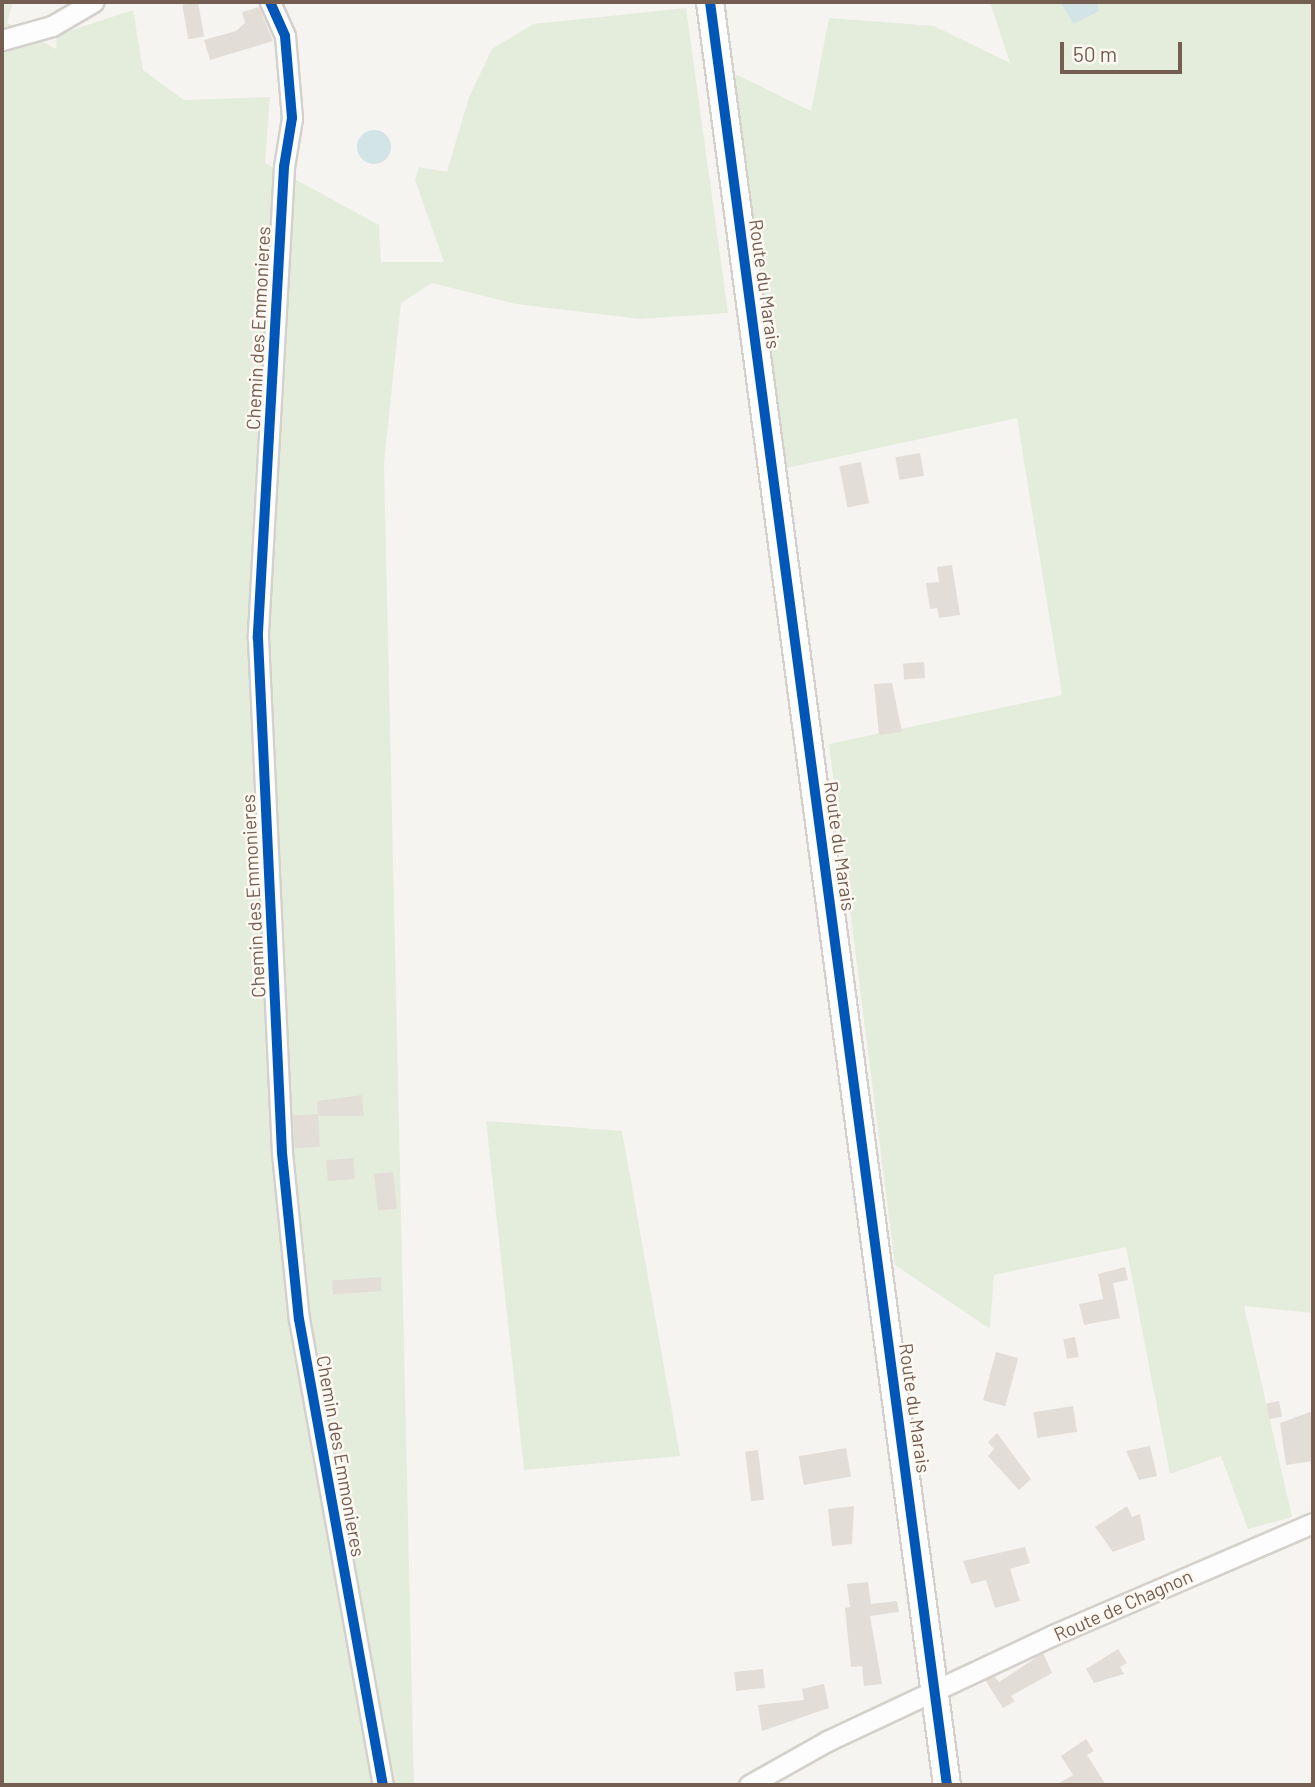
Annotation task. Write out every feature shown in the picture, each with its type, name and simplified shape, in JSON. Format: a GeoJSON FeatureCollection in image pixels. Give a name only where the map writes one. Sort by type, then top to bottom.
{"type":"FeatureCollection","features":[{"type":"Feature","properties":{"kind":"street"},"geometry":{"type":"LineString","coordinates":[[2,40],[52,26],[93,2]]}},
{"type":"Feature","properties":{"kind":"street","name":"Chemin des Emmonieres"},"geometry":{"type":"LineString","coordinates":[[270,2],[285,36],[292,95],[258,638],[282,1153],[299,1319],[383,1785]]}},
{"type":"Feature","properties":{"kind":"street","name":"Route du Marais"},"geometry":{"type":"LineString","coordinates":[[710,2],[947,1785]]}},
{"type":"Feature","properties":{"kind":"street","name":"Route de Chagnon"},"geometry":{"type":"LineString","coordinates":[[749,1785],[827,1741],[935,1694],[1053,1635],[1313,1523]]}},
{"type":"Feature","properties":{"kind":"green space"},"geometry":{"type":"Polygon","coordinates":[[[2,2],[13,2],[7,23],[56,49],[57,35],[133,10],[143,70],[184,100],[270,97],[265,163],[379,225],[381,262],[444,262],[415,180],[419,167],[447,172],[469,97],[492,49],[533,24],[686,8],[728,313],[640,319],[516,304],[432,283],[401,303],[384,462],[414,1785],[2,1785],[2,2]]]}},
{"type":"Feature","properties":{"kind":"green space"},"geometry":{"type":"Polygon","coordinates":[[[990,2],[1313,2],[1313,1313],[1244,1306],[1292,1517],[1248,1529],[1221,1456],[1170,1474],[1126,1247],[994,1275],[990,1329],[895,1265],[829,744],[1062,695],[1017,418],[782,469],[727,70],[811,111],[829,18],[934,26],[1010,63],[990,2]]]}},
{"type":"Feature","properties":{"kind":"green space"},"geometry":{"type":"Polygon","coordinates":[[[486,1121],[622,1131],[680,1456],[524,1470],[486,1121]]]}},
{"type":"Feature","properties":{"kind":"shaded area"},"geometry":{"type":"Polygon","coordinates":[[[1060,2],[1097,2],[1099,11],[1074,24],[1060,2]]]}},
{"type":"Feature","properties":{"kind":"shaded area"},"geometry":{"type":"Polygon","coordinates":[[[374,130],[386,135],[391,147],[386,159],[374,164],[362,159],[357,147],[362,135],[374,130]]]}},
{"type":"Feature","properties":{"kind":"building"},"geometry":{"type":"Polygon","coordinates":[[[198,2],[204,36],[188,39],[182,5],[198,2]]]}},
{"type":"Feature","properties":{"kind":"building"},"geometry":{"type":"Polygon","coordinates":[[[259,7],[273,41],[210,60],[204,40],[236,31],[245,23],[242,12],[259,7]]]}},
{"type":"Feature","properties":{"kind":"building"},"geometry":{"type":"Polygon","coordinates":[[[920,453],[924,476],[899,480],[895,457],[920,453]]]}},
{"type":"Feature","properties":{"kind":"building"},"geometry":{"type":"Polygon","coordinates":[[[861,462],[869,503],[847,507],[839,466],[861,462]]]}},
{"type":"Feature","properties":{"kind":"building"},"geometry":{"type":"Polygon","coordinates":[[[952,565],[960,615],[939,618],[937,608],[930,609],[926,583],[939,582],[937,567],[952,565]]]}},
{"type":"Feature","properties":{"kind":"building"},"geometry":{"type":"Polygon","coordinates":[[[924,662],[925,678],[904,679],[903,663],[924,662]]]}},
{"type":"Feature","properties":{"kind":"building"},"geometry":{"type":"Polygon","coordinates":[[[892,683],[902,732],[879,735],[874,684],[892,683]]]}},
{"type":"Feature","properties":{"kind":"building"},"geometry":{"type":"Polygon","coordinates":[[[362,1095],[364,1116],[318,1116],[317,1101],[362,1095]]]}},
{"type":"Feature","properties":{"kind":"building"},"geometry":{"type":"Polygon","coordinates":[[[318,1114],[320,1147],[295,1148],[293,1115],[318,1114]]]}},
{"type":"Feature","properties":{"kind":"building"},"geometry":{"type":"Polygon","coordinates":[[[353,1158],[355,1179],[328,1181],[326,1160],[353,1158]]]}},
{"type":"Feature","properties":{"kind":"building"},"geometry":{"type":"Polygon","coordinates":[[[393,1172],[397,1209],[378,1211],[374,1174],[393,1172]]]}},
{"type":"Feature","properties":{"kind":"building"},"geometry":{"type":"Polygon","coordinates":[[[1125,1267],[1128,1280],[1113,1283],[1120,1318],[1084,1325],[1079,1304],[1103,1299],[1098,1274],[1125,1267]]]}},
{"type":"Feature","properties":{"kind":"building"},"geometry":{"type":"Polygon","coordinates":[[[381,1277],[382,1291],[333,1294],[332,1280],[381,1277]]]}},
{"type":"Feature","properties":{"kind":"building"},"geometry":{"type":"Polygon","coordinates":[[[1075,1337],[1079,1357],[1067,1359],[1063,1339],[1075,1337]]]}},
{"type":"Feature","properties":{"kind":"building"},"geometry":{"type":"Polygon","coordinates":[[[996,1352],[1018,1358],[1005,1406],[983,1400],[996,1352]]]}},
{"type":"Feature","properties":{"kind":"building"},"geometry":{"type":"Polygon","coordinates":[[[1279,1401],[1282,1417],[1269,1419],[1266,1403],[1279,1401]]]}},
{"type":"Feature","properties":{"kind":"building"},"geometry":{"type":"Polygon","coordinates":[[[1073,1406],[1077,1432],[1038,1438],[1033,1412],[1073,1406]]]}},
{"type":"Feature","properties":{"kind":"building"},"geometry":{"type":"Polygon","coordinates":[[[1313,1411],[1313,1461],[1286,1465],[1280,1423],[1313,1411]]]}},
{"type":"Feature","properties":{"kind":"building"},"geometry":{"type":"Polygon","coordinates":[[[997,1433],[1031,1479],[1019,1490],[988,1456],[994,1449],[988,1442],[997,1433]]]}},
{"type":"Feature","properties":{"kind":"building"},"geometry":{"type":"Polygon","coordinates":[[[1150,1446],[1157,1476],[1139,1480],[1126,1451],[1150,1446]]]}},
{"type":"Feature","properties":{"kind":"building"},"geometry":{"type":"Polygon","coordinates":[[[846,1448],[851,1477],[804,1485],[799,1456],[846,1448]]]}},
{"type":"Feature","properties":{"kind":"building"},"geometry":{"type":"Polygon","coordinates":[[[758,1450],[764,1500],[751,1501],[745,1452],[758,1450]]]}},
{"type":"Feature","properties":{"kind":"building"},"geometry":{"type":"Polygon","coordinates":[[[854,1506],[852,1544],[832,1546],[828,1509],[854,1506]]]}},
{"type":"Feature","properties":{"kind":"building"},"geometry":{"type":"Polygon","coordinates":[[[1127,1506],[1132,1517],[1140,1514],[1145,1540],[1113,1552],[1095,1527],[1127,1506]]]}},
{"type":"Feature","properties":{"kind":"building"},"geometry":{"type":"Polygon","coordinates":[[[1025,1547],[1030,1563],[1010,1569],[1020,1601],[995,1608],[986,1580],[971,1584],[963,1561],[1025,1547]]]}},
{"type":"Feature","properties":{"kind":"building"},"geometry":{"type":"Polygon","coordinates":[[[868,1582],[871,1604],[897,1601],[899,1612],[870,1616],[882,1684],[864,1686],[862,1666],[851,1667],[845,1608],[850,1607],[847,1584],[868,1582]]]}},
{"type":"Feature","properties":{"kind":"building"},"geometry":{"type":"Polygon","coordinates":[[[1118,1649],[1127,1663],[1120,1667],[1124,1674],[1094,1683],[1086,1669],[1118,1649]]]}},
{"type":"Feature","properties":{"kind":"building"},"geometry":{"type":"Polygon","coordinates":[[[1043,1653],[1052,1673],[1011,1696],[1015,1701],[1003,1708],[985,1680],[994,1676],[999,1682],[1043,1653]]]}},
{"type":"Feature","properties":{"kind":"building"},"geometry":{"type":"Polygon","coordinates":[[[763,1669],[765,1688],[736,1691],[734,1672],[763,1669]]]}},
{"type":"Feature","properties":{"kind":"building"},"geometry":{"type":"Polygon","coordinates":[[[824,1684],[829,1708],[762,1731],[758,1705],[804,1700],[802,1689],[824,1684]]]}},
{"type":"Feature","properties":{"kind":"building"},"geometry":{"type":"Polygon","coordinates":[[[1086,1739],[1094,1751],[1087,1755],[1106,1785],[1056,1785],[1073,1775],[1061,1756],[1086,1739]]]}},
{"type":"Feature","properties":{"kind":"cycle path"},"geometry":{"type":"LineString","coordinates":[[270,2],[285,36],[292,118],[284,167],[258,638],[282,1153],[299,1319],[383,1785]]}},
{"type":"Feature","properties":{"kind":"cycle path"},"geometry":{"type":"LineString","coordinates":[[710,2],[947,1785]]}}]}
